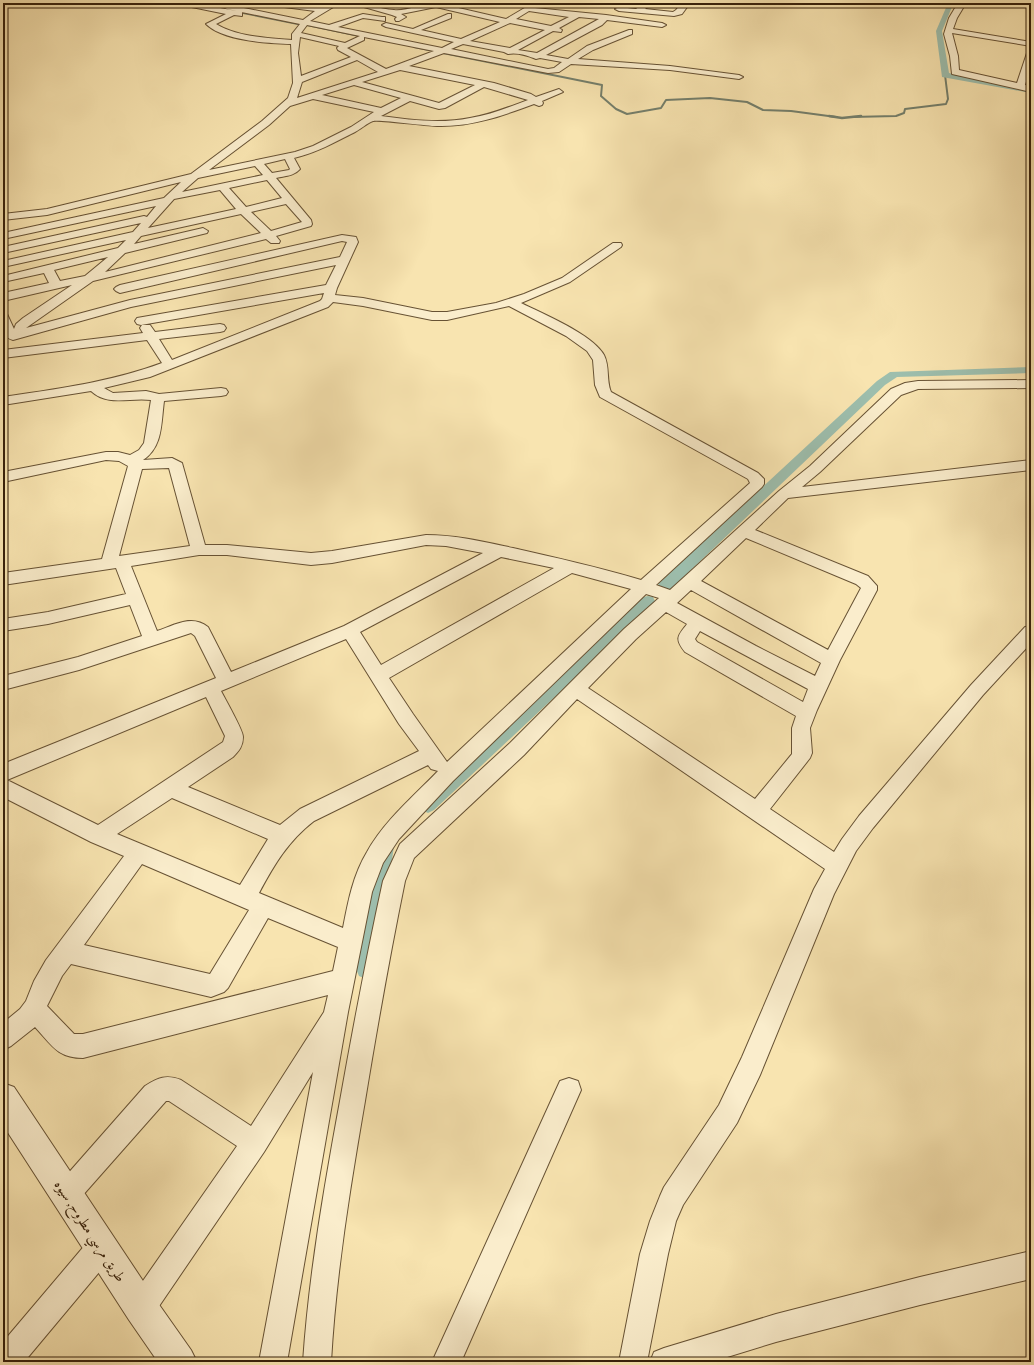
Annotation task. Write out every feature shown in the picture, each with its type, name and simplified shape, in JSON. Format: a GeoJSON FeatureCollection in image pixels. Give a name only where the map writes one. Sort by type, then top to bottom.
{"type":"FeatureCollection","features":[{"type":"Feature","properties":{"kind":"street"},"geometry":{"type":"LineString","coordinates":[[182,3],[233,13],[345,45]]}},
{"type":"Feature","properties":{"kind":"street"},"geometry":{"type":"LineString","coordinates":[[234,3],[227,7],[297,31],[363,36],[408,43],[440,52]]}},
{"type":"Feature","properties":{"kind":"street"},"geometry":{"type":"LineString","coordinates":[[269,3],[322,10]]}},
{"type":"Feature","properties":{"kind":"street"},"geometry":{"type":"LineString","coordinates":[[297,31],[322,10],[336,3]]}},
{"type":"Feature","properties":{"kind":"street"},"geometry":{"type":"LineString","coordinates":[[354,3],[395,13],[402,17],[341,48],[385,72]]}},
{"type":"Feature","properties":{"kind":"street"},"geometry":{"type":"LineString","coordinates":[[287,104],[400,67],[440,52],[479,35],[538,3]]}},
{"type":"Feature","properties":{"kind":"street"},"geometry":{"type":"LineString","coordinates":[[640,10],[647,3]]}},
{"type":"Feature","properties":{"kind":"street"},"geometry":{"type":"LineString","coordinates":[[613,9],[640,10],[674,14],[679,12],[686,3]]}},
{"type":"Feature","properties":{"kind":"street"},"geometry":{"type":"LineString","coordinates":[[962,3],[953,18],[948,38],[954,56],[955,72],[1031,89]]}},
{"type":"Feature","properties":{"kind":"street"},"geometry":{"type":"LineString","coordinates":[[395,13],[436,5],[579,34]]}},
{"type":"Feature","properties":{"kind":"street"},"geometry":{"type":"LineString","coordinates":[[493,61],[553,28],[579,16],[592,7]]}},
{"type":"Feature","properties":{"kind":"street"},"geometry":{"type":"LineString","coordinates":[[415,8],[495,26]]}},
{"type":"Feature","properties":{"kind":"street"},"geometry":{"type":"LineString","coordinates":[[462,19],[486,8]]}},
{"type":"Feature","properties":{"kind":"street"},"geometry":{"type":"LineString","coordinates":[[510,10],[606,17],[662,25]]}},
{"type":"Feature","properties":{"kind":"street"},"geometry":{"type":"LineString","coordinates":[[233,13],[210,24],[236,34],[266,40],[297,31],[329,28],[365,16],[426,34],[568,61],[686,69],[739,77]]}},
{"type":"Feature","properties":{"kind":"street"},"geometry":{"type":"LineString","coordinates":[[414,31],[448,16]]}},
{"type":"Feature","properties":{"kind":"street"},"geometry":{"type":"LineString","coordinates":[[519,66],[579,34],[606,17]]}},
{"type":"Feature","properties":{"kind":"street"},"geometry":{"type":"LineString","coordinates":[[222,18],[244,22]]}},
{"type":"Feature","properties":{"kind":"street"},"geometry":{"type":"LineString","coordinates":[[329,28],[440,52],[551,71],[556,70],[581,53],[629,32]]}},
{"type":"Feature","properties":{"kind":"street"},"geometry":{"type":"LineString","coordinates":[[949,30],[1031,44]]}},
{"type":"Feature","properties":{"kind":"street"},"geometry":{"type":"LineString","coordinates":[[106,271],[122,250],[165,202],[287,104],[294,95],[298,80],[297,31]]}},
{"type":"Feature","properties":{"kind":"street"},"geometry":{"type":"LineString","coordinates":[[408,43],[426,34]]}},
{"type":"Feature","properties":{"kind":"street"},"geometry":{"type":"LineString","coordinates":[[479,35],[494,37]]}},
{"type":"Feature","properties":{"kind":"street"},"geometry":{"type":"LineString","coordinates":[[510,40],[581,53]]}},
{"type":"Feature","properties":{"kind":"street"},"geometry":{"type":"LineString","coordinates":[[1020,86],[1031,53]]}},
{"type":"Feature","properties":{"kind":"street"},"geometry":{"type":"LineString","coordinates":[[298,80],[357,57]]}},
{"type":"Feature","properties":{"kind":"street"},"geometry":{"type":"LineString","coordinates":[[400,67],[483,84],[523,95],[537,102]]}},
{"type":"Feature","properties":{"kind":"street"},"geometry":{"type":"LineString","coordinates":[[353,82],[442,106],[483,84]]}},
{"type":"Feature","properties":{"kind":"street"},"geometry":{"type":"LineString","coordinates":[[372,118],[414,122],[458,123],[537,102],[559,92]]}},
{"type":"Feature","properties":{"kind":"street"},"geometry":{"type":"LineString","coordinates":[[312,96],[382,111]]}},
{"type":"Feature","properties":{"kind":"street"},"geometry":{"type":"LineString","coordinates":[[3,217],[38,214],[308,151],[354,130],[382,111],[408,98]]}},
{"type":"Feature","properties":{"kind":"street"},"geometry":{"type":"LineString","coordinates":[[3,236],[165,202],[222,186],[294,171],[295,170],[288,156]]}},
{"type":"Feature","properties":{"kind":"street"},"geometry":{"type":"LineString","coordinates":[[220,328],[4,357],[12,335],[26,321],[85,280],[106,271],[169,260],[268,235],[307,223],[258,163]]}},
{"type":"Feature","properties":{"kind":"street"},"geometry":{"type":"LineString","coordinates":[[222,186],[222,197]]}},
{"type":"Feature","properties":{"kind":"street"},"geometry":{"type":"LineString","coordinates":[[265,190],[279,188]]}},
{"type":"Feature","properties":{"kind":"street"},"geometry":{"type":"LineString","coordinates":[[165,202],[244,194]]}},
{"type":"Feature","properties":{"kind":"street"},"geometry":{"type":"LineString","coordinates":[[222,197],[242,210],[305,268]]}},
{"type":"Feature","properties":{"kind":"street"},"geometry":{"type":"LineString","coordinates":[[3,264],[289,200]]}},
{"type":"Feature","properties":{"kind":"street"},"geometry":{"type":"LineString","coordinates":[[70,206],[81,233],[94,257],[120,289],[152,336],[169,365]]}},
{"type":"Feature","properties":{"kind":"street"},"geometry":{"type":"LineString","coordinates":[[3,250],[153,217]]}},
{"type":"Feature","properties":{"kind":"street"},"geometry":{"type":"LineString","coordinates":[[238,223],[252,219]]}},
{"type":"Feature","properties":{"kind":"street"},"geometry":{"type":"LineString","coordinates":[[3,279],[216,228]]}},
{"type":"Feature","properties":{"kind":"street"},"geometry":{"type":"LineString","coordinates":[[3,401],[94,386],[145,374],[324,304],[352,239],[348,238],[286,251],[120,289]]}},
{"type":"Feature","properties":{"kind":"street"},"geometry":{"type":"LineString","coordinates":[[157,242],[208,310],[229,341]]}},
{"type":"Feature","properties":{"kind":"street"},"geometry":{"type":"LineString","coordinates":[[141,321],[330,293],[363,302],[438,317],[528,297],[566,280],[617,245]]}},
{"type":"Feature","properties":{"kind":"street"},"geometry":{"type":"LineString","coordinates":[[12,335],[130,304],[344,260]]}},
{"type":"Feature","properties":{"kind":"street"},"geometry":{"type":"LineString","coordinates":[[47,268],[56,285]]}},
{"type":"Feature","properties":{"kind":"street"},"geometry":{"type":"LineString","coordinates":[[3,297],[85,280]]}},
{"type":"Feature","properties":{"kind":"street"},"geometry":{"type":"LineString","coordinates":[[273,1362],[336,1012],[361,892],[374,858],[392,833],[446,775],[644,586],[755,486],[756,480],[680,435],[605,394],[602,388],[601,365],[595,351],[582,341],[510,302]]}},
{"type":"Feature","properties":{"kind":"street"},"geometry":{"type":"LineString","coordinates":[[3,318],[5,326],[12,335]]}},
{"type":"Feature","properties":{"kind":"street"},"geometry":{"type":"LineString","coordinates":[[317,1362],[319,1328],[337,1188],[368,1009],[394,881],[398,869],[408,851],[517,749],[630,634],[690,582],[784,494],[815,469],[896,392],[903,388],[918,384],[1031,384]]}},
{"type":"Feature","properties":{"kind":"street"},"geometry":{"type":"LineString","coordinates":[[94,386],[103,394],[111,396],[150,396],[158,398],[221,392]]}},
{"type":"Feature","properties":{"kind":"street"},"geometry":{"type":"LineString","coordinates":[[133,463],[151,444],[158,398]]}},
{"type":"Feature","properties":{"kind":"street"},"geometry":{"type":"LineString","coordinates":[[3,477],[106,456],[117,456],[133,463],[172,463],[177,466],[200,550]]}},
{"type":"Feature","properties":{"kind":"street"},"geometry":{"type":"LineString","coordinates":[[133,463],[135,471],[115,563],[136,598],[152,639]]}},
{"type":"Feature","properties":{"kind":"street"},"geometry":{"type":"LineString","coordinates":[[784,494],[1031,465]]}},
{"type":"Feature","properties":{"kind":"street"},"geometry":{"type":"LineString","coordinates":[[744,531],[862,580],[868,584],[869,590],[818,686],[802,728],[802,753],[800,758],[757,811]]}},
{"type":"Feature","properties":{"kind":"street"},"geometry":{"type":"LineString","coordinates":[[3,579],[200,550],[227,550],[289,558],[311,559],[332,557],[426,540],[435,540],[499,551],[571,566],[644,586],[669,600],[697,622],[818,686]]}},
{"type":"Feature","properties":{"kind":"street"},"geometry":{"type":"LineString","coordinates":[[3,773],[350,630],[499,551]]}},
{"type":"Feature","properties":{"kind":"street"},"geometry":{"type":"LineString","coordinates":[[379,675],[571,566]]}},
{"type":"Feature","properties":{"kind":"street"},"geometry":{"type":"LineString","coordinates":[[690,582],[831,660]]}},
{"type":"Feature","properties":{"kind":"street"},"geometry":{"type":"LineString","coordinates":[[3,626],[48,618],[136,598]]}},
{"type":"Feature","properties":{"kind":"street"},"geometry":{"type":"LineString","coordinates":[[697,622],[686,638],[686,641],[691,647],[807,713]]}},
{"type":"Feature","properties":{"kind":"street"},"geometry":{"type":"LineString","coordinates":[[3,683],[79,663],[187,627],[196,627],[202,632],[234,736],[232,746],[226,752],[98,836]]}},
{"type":"Feature","properties":{"kind":"street"},"geometry":{"type":"LineString","coordinates":[[350,630],[406,719],[446,775]]}},
{"type":"Feature","properties":{"kind":"street"},"geometry":{"type":"LineString","coordinates":[[633,1362],[654,1254],[663,1221],[673,1196],[728,1114],[738,1094],[766,1033],[825,889],[849,845],[871,816],[977,690],[1031,632]]}},
{"type":"Feature","properties":{"kind":"street"},"geometry":{"type":"LineString","coordinates":[[576,689],[838,866]]}},
{"type":"Feature","properties":{"kind":"street"},"geometry":{"type":"LineString","coordinates":[[66,952],[211,986],[216,984],[220,980],[254,902],[273,846],[282,835],[295,823],[307,815],[432,754]]}},
{"type":"Feature","properties":{"kind":"street"},"geometry":{"type":"LineString","coordinates":[[3,787],[98,836],[351,942]]}},
{"type":"Feature","properties":{"kind":"street"},"geometry":{"type":"LineString","coordinates":[[170,788],[282,835]]}},
{"type":"Feature","properties":{"kind":"street"},"geometry":{"type":"LineString","coordinates":[[3,1038],[19,1026],[34,1009],[48,978],[138,853]]}},
{"type":"Feature","properties":{"kind":"street"},"geometry":{"type":"LineString","coordinates":[[34,1009],[71,1046],[83,1046],[343,980]]}},
{"type":"Feature","properties":{"kind":"street"},"geometry":{"type":"LineString","coordinates":[[141,1308],[254,1143],[336,1012]]}},
{"type":"Feature","properties":{"kind":"street"},"geometry":{"type":"LineString","coordinates":[[66,1195],[154,1096],[162,1090],[172,1088],[254,1143]]}},
{"type":"Feature","properties":{"kind":"street"},"geometry":{"type":"LineString","coordinates":[[446,1362],[569,1090]]}},
{"type":"Feature","properties":{"kind":"street","name":"طريق مرسي مطروح, سيوه"},"geometry":{"type":"LineString","coordinates":[[3,1098],[101,1248],[179,1362]]}},
{"type":"Feature","properties":{"kind":"street"},"geometry":{"type":"LineString","coordinates":[[5,1362],[101,1248]]}},
{"type":"Feature","properties":{"kind":"street"},"geometry":{"type":"LineString","coordinates":[[664,1362],[776,1328],[920,1291],[1031,1265]]}},
{"type":"Feature","properties":{"kind":"waterway"},"geometry":{"type":"LineString","coordinates":[[195,3],[223,9]]}},
{"type":"Feature","properties":{"kind":"waterway"},"geometry":{"type":"LineString","coordinates":[[952,3],[949,6],[939,31],[945,75],[1031,91]]}},
{"type":"Feature","properties":{"kind":"waterway"},"geometry":{"type":"LineString","coordinates":[[238,12],[298,24]]}},
{"type":"Feature","properties":{"kind":"waterway"},"geometry":{"type":"LineString","coordinates":[[307,25],[364,37]]}},
{"type":"Feature","properties":{"kind":"waterway"},"geometry":{"type":"LineString","coordinates":[[414,47],[434,51]]}},
{"type":"Feature","properties":{"kind":"waterway"},"geometry":{"type":"LineString","coordinates":[[443,53],[602,85],[601,96],[616,109],[627,114],[661,108],[666,100],[710,98],[747,102],[763,110],[791,111],[832,116]]}},
{"type":"Feature","properties":{"kind":"waterway"},"geometry":{"type":"LineString","coordinates":[[852,117],[896,116],[904,113],[905,109],[946,104],[948,99],[945,75]]}},
{"type":"Feature","properties":{"kind":"waterway"},"geometry":{"type":"LineString","coordinates":[[832,116],[842,118],[852,117]]}},
{"type":"Feature","properties":{"kind":"waterway"},"geometry":{"type":"LineString","coordinates":[[852,117],[861,116]]}},
{"type":"Feature","properties":{"kind":"waterway"},"geometry":{"type":"LineString","coordinates":[[664,587],[881,383],[894,374],[1031,370]]}},
{"type":"Feature","properties":{"kind":"waterway"},"geometry":{"type":"LineString","coordinates":[[428,805],[648,601]]}},
{"type":"Feature","properties":{"kind":"waterway"},"geometry":{"type":"LineString","coordinates":[[366,969],[385,846]]}}]}
